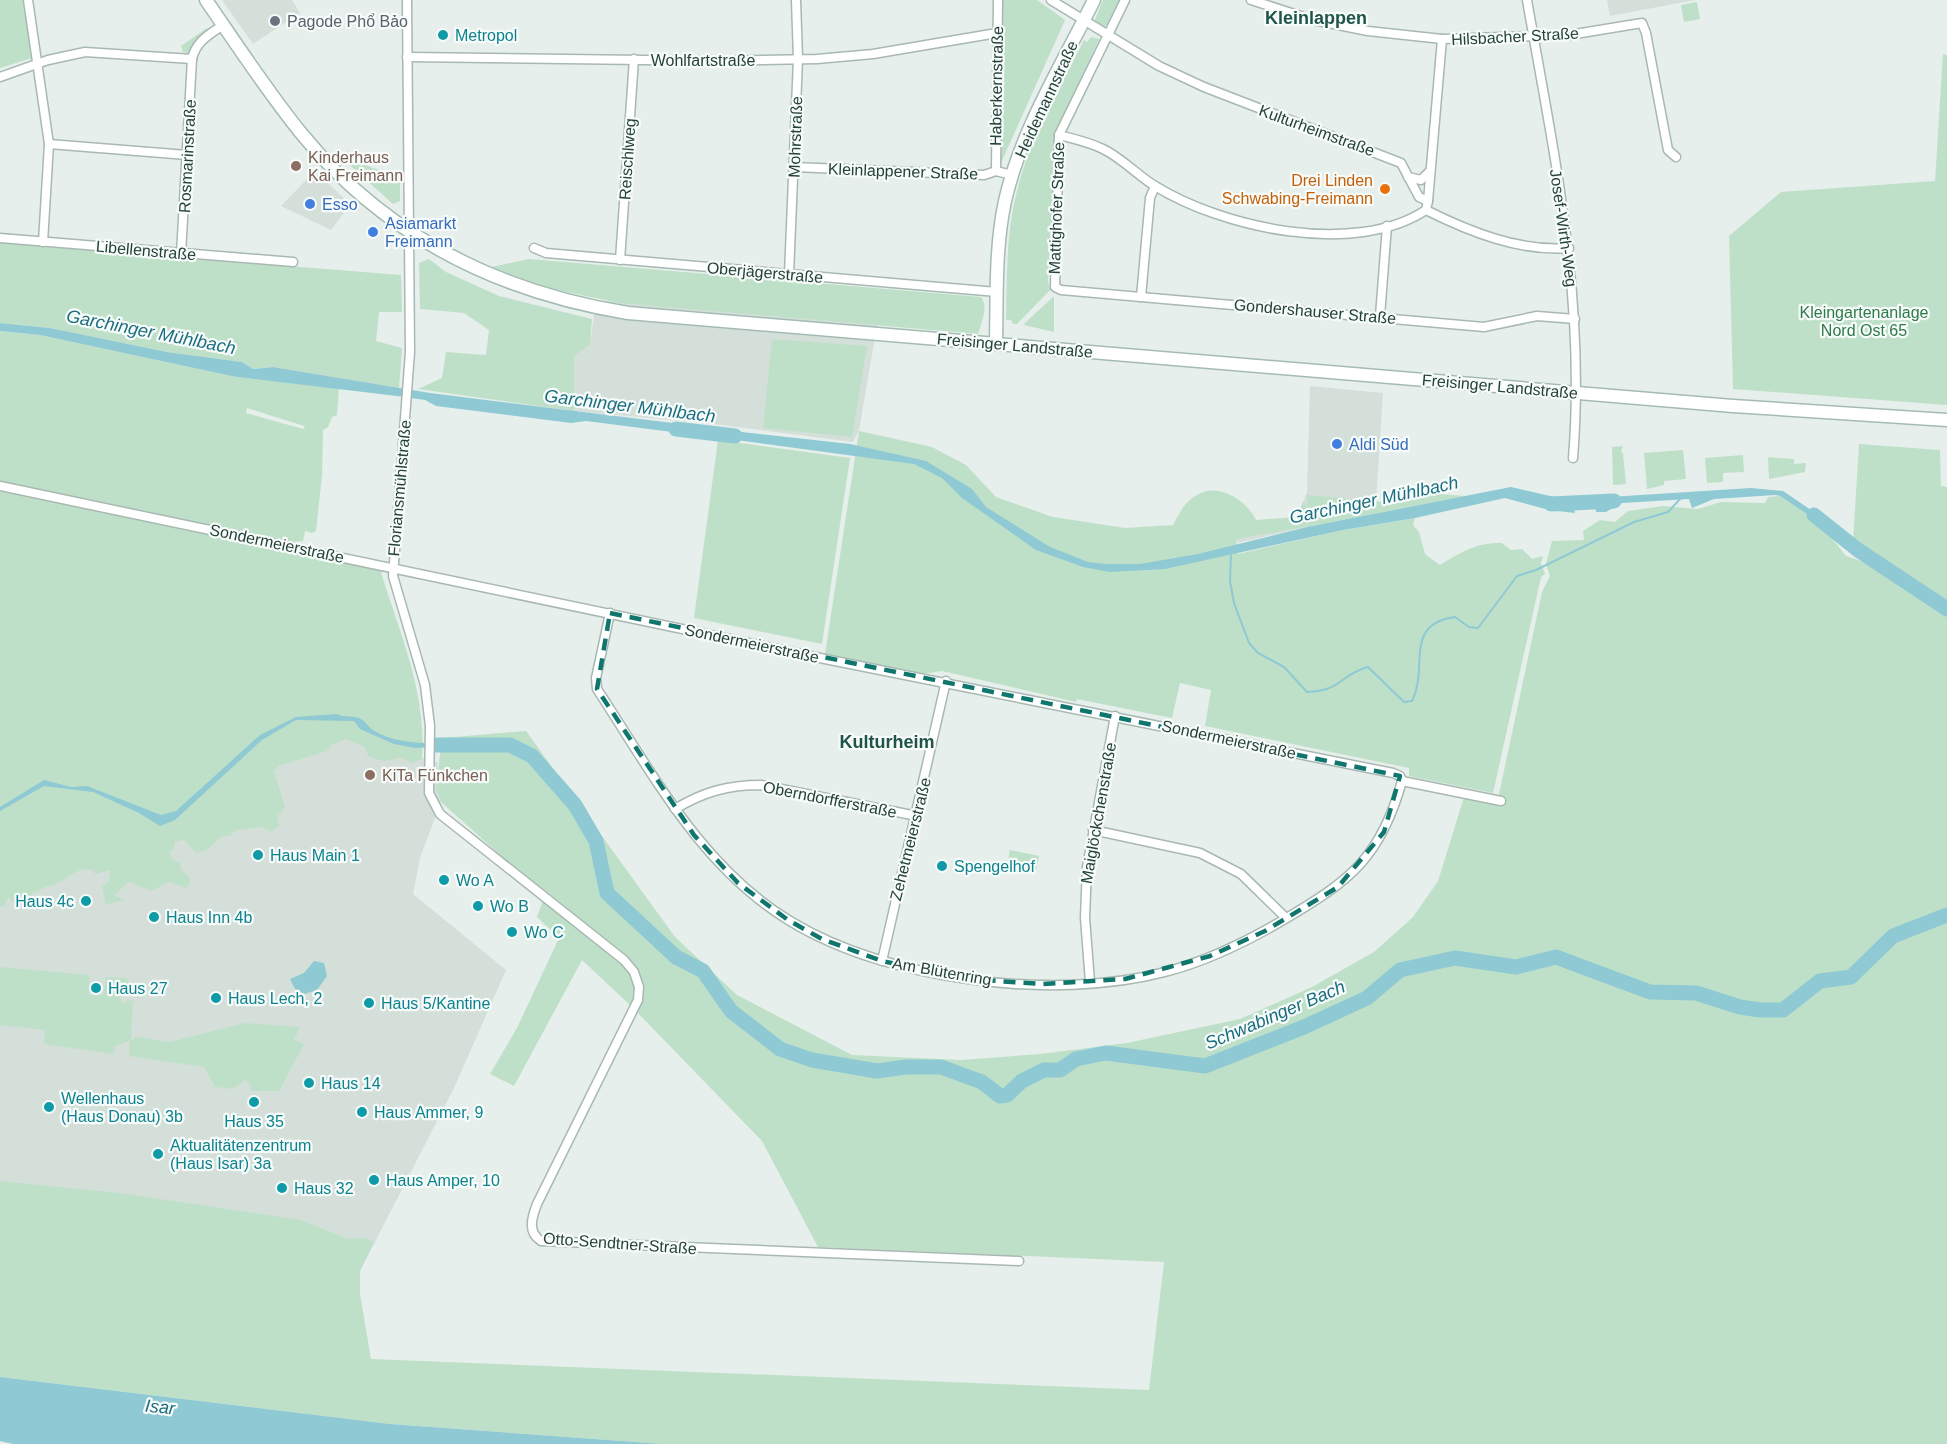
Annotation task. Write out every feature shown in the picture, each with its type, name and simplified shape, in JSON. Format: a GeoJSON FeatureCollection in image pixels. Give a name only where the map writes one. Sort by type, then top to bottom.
{"type":"FeatureCollection","features":[{"type":"Feature","properties":{"kind":"main road","name":"Freisinger Landstraße"},"geometry":{"type":"LineString","coordinates":[[206,0],[301,134],[348,183],[409,232],[484,274],[525,289],[590,307],[640,314],[1577,393],[1947,420]]}},
{"type":"Feature","properties":{"kind":"main road","name":"Heidemannstraße"},"geometry":{"type":"LineString","coordinates":[[996,343],[1001,222],[1012,175],[1026,136],[1094,0]]}},
{"type":"Feature","properties":{"kind":"street"},"geometry":{"type":"LineString","coordinates":[[28,0],[49,144],[43,242]]}},
{"type":"Feature","properties":{"kind":"street","name":"Floriansmühlstraße"},"geometry":{"type":"LineString","coordinates":[[407,0],[408,387],[393,566],[395,586],[425,685],[431,738],[429,793],[435,809],[561,910]]}},
{"type":"Feature","properties":{"kind":"street","name":"Mohrstraße"},"geometry":{"type":"LineString","coordinates":[[789,274],[798,59],[796,0]]}},
{"type":"Feature","properties":{"kind":"street","name":"Haberkernstraße"},"geometry":{"type":"LineString","coordinates":[[996,171],[998,0]]}},
{"type":"Feature","properties":{"kind":"street","name":"Kulturheimstraße"},"geometry":{"type":"LineString","coordinates":[[1051,0],[1107,36],[1204,87],[1389,156],[1401,163],[1419,197],[1427,205],[1465,227],[1515,243],[1553,249],[1569,248]]}},
{"type":"Feature","properties":{"kind":"street","name":"Mattighofer Straße"},"geometry":{"type":"LineString","coordinates":[[1055,287],[1059,135],[1125,0]]}},
{"type":"Feature","properties":{"kind":"street","name":"Hilsbacher Straße"},"geometry":{"type":"LineString","coordinates":[[1251,0],[1313,20],[1368,31],[1442,39],[1576,34],[1642,23],[1646,33],[1668,150],[1676,157]]}},
{"type":"Feature","properties":{"kind":"street","name":"Josef-Wirth-Weg"},"geometry":{"type":"LineString","coordinates":[[1527,0],[1569,248],[1575,319],[1577,393],[1573,458]]}},
{"type":"Feature","properties":{"kind":"street"},"geometry":{"type":"LineString","coordinates":[[0,77],[85,52],[192,59],[194,48],[223,25]]}},
{"type":"Feature","properties":{"kind":"street","name":"Wohlfartstraße"},"geometry":{"type":"LineString","coordinates":[[407,57],[798,59],[873,54],[997,33]]}},
{"type":"Feature","properties":{"kind":"street"},"geometry":{"type":"LineString","coordinates":[[1059,135],[1102,148],[1155,186],[1206,211],[1288,232],[1346,232],[1387,226],[1414,218],[1427,205],[1442,39]]}},
{"type":"Feature","properties":{"kind":"street","name":"Rosmarinstraße"},"geometry":{"type":"LineString","coordinates":[[182,254],[192,59]]}},
{"type":"Feature","properties":{"kind":"street","name":"Reischlweg"},"geometry":{"type":"LineString","coordinates":[[620,260],[634,59]]}},
{"type":"Feature","properties":{"kind":"street"},"geometry":{"type":"LineString","coordinates":[[49,144],[187,155]]}},
{"type":"Feature","properties":{"kind":"street","name":"Kleinlappener Straße"},"geometry":{"type":"LineString","coordinates":[[794,167],[984,175],[996,171],[1012,175]]}},
{"type":"Feature","properties":{"kind":"street"},"geometry":{"type":"LineString","coordinates":[[1408,177],[1421,180],[1430,171]]}},
{"type":"Feature","properties":{"kind":"street"},"geometry":{"type":"LineString","coordinates":[[1141,297],[1150,198],[1155,186]]}},
{"type":"Feature","properties":{"kind":"street"},"geometry":{"type":"LineString","coordinates":[[1380,316],[1387,226]]}},
{"type":"Feature","properties":{"kind":"street","name":"Libellenstraße"},"geometry":{"type":"LineString","coordinates":[[0,238],[293,262]]}},
{"type":"Feature","properties":{"kind":"street","name":"Oberjägerstraße"},"geometry":{"type":"LineString","coordinates":[[534,248],[546,253],[997,292]]}},
{"type":"Feature","properties":{"kind":"street","name":"Gondershauser Straße"},"geometry":{"type":"LineString","coordinates":[[1055,287],[1061,290],[1380,316],[1484,327],[1537,316],[1575,319]]}},
{"type":"Feature","properties":{"kind":"street","name":"Sondermeierstraße"},"geometry":{"type":"LineString","coordinates":[[0,486],[393,566],[825,659],[946,681],[1393,773],[1400,776],[1402,782],[1501,801]]}},
{"type":"Feature","properties":{"kind":"street","name":"Am Blütenring"},"geometry":{"type":"LineString","coordinates":[[609,613],[596,678],[597,689],[675,809],[714,859],[757,899],[822,939],[882,961],[968,979],[1042,984],[1142,977],[1187,965],[1265,931],[1338,887],[1364,861],[1391,819],[1402,782]]}},
{"type":"Feature","properties":{"kind":"street","name":"Zehetmeierstraße"},"geometry":{"type":"LineString","coordinates":[[882,961],[904,860],[917,816],[946,681]]}},
{"type":"Feature","properties":{"kind":"street","name":"Maiglöckchenstraße"},"geometry":{"type":"LineString","coordinates":[[1090,982],[1086,946],[1085,882],[1115,716]]}},
{"type":"Feature","properties":{"kind":"street","name":"Oberndorfferstraße"},"geometry":{"type":"LineString","coordinates":[[675,809],[711,791],[741,785],[761,785],[917,816]]}},
{"type":"Feature","properties":{"kind":"street"},"geometry":{"type":"LineString","coordinates":[[1093,830],[1200,853],[1241,874],[1286,918]]}},
{"type":"Feature","properties":{"kind":"street","name":"Otto-Sendtner-Straße"},"geometry":{"type":"LineString","coordinates":[[561,910],[624,960],[634,972],[639,987],[638,1000],[537,1204],[532,1228],[535,1236],[550,1241],[1019,1261]]}},
{"type":"Feature","properties":{"kind":"highlighted area"},"geometry":{"type":"Polygon","coordinates":[[[610,613],[1400,776],[1384,832],[1338,887],[1265,931],[1210,956],[1125,979],[1042,984],[968,979],[882,961],[822,939],[788,920],[738,883],[694,835],[597,689],[610,613]]]}},
{"type":"Feature","properties":{"kind":"shaded area"},"geometry":{"type":"Polygon","coordinates":[[[222,0],[292,0],[300,13],[253,44],[222,0]]]}},
{"type":"Feature","properties":{"kind":"shaded area"},"geometry":{"type":"Polygon","coordinates":[[[1607,0],[1695,0],[1610,16],[1607,0]]]}},
{"type":"Feature","properties":{"kind":"shaded area"},"geometry":{"type":"Polygon","coordinates":[[[315,171],[355,209],[346,210],[331,230],[281,206],[315,171]]]}},
{"type":"Feature","properties":{"kind":"shaded area"},"geometry":{"type":"Polygon","coordinates":[[[596,300],[877,325],[859,431],[853,442],[714,424],[574,411],[574,356],[590,345],[596,300]]]}},
{"type":"Feature","properties":{"kind":"shaded area"},"geometry":{"type":"Polygon","coordinates":[[[1310,386],[1383,393],[1376,502],[1307,496],[1307,527],[1237,543],[1234,530],[1297,517],[1307,492],[1310,386]]]}},
{"type":"Feature","properties":{"kind":"shaded area"},"geometry":{"type":"Polygon","coordinates":[[[325,734],[438,762],[436,788],[441,802],[420,858],[413,894],[506,970],[454,1088],[360,1271],[0,1221],[0,883],[283,808],[268,745],[325,734]]]}},
{"type":"Feature","properties":{"kind":"green space"},"geometry":{"type":"Polygon","coordinates":[[[0,0],[23,0],[32,58],[0,68],[0,0]]]}},
{"type":"Feature","properties":{"kind":"green space"},"geometry":{"type":"Polygon","coordinates":[[[1002,0],[1037,0],[1065,20],[1001,163],[999,158],[1002,0]]]}},
{"type":"Feature","properties":{"kind":"green space"},"geometry":{"type":"Polygon","coordinates":[[[1103,0],[1119,0],[1107,25],[1102,27],[1095,20],[1103,0]]]}},
{"type":"Feature","properties":{"kind":"green space"},"geometry":{"type":"Polygon","coordinates":[[[1697,2],[1700,19],[1684,22],[1681,5],[1697,2]]]}},
{"type":"Feature","properties":{"kind":"green space"},"geometry":{"type":"Polygon","coordinates":[[[207,28],[209,30],[187,53],[183,52],[181,46],[207,28]]]}},
{"type":"Feature","properties":{"kind":"green space"},"geometry":{"type":"Polygon","coordinates":[[[1091,37],[1099,39],[1055,137],[1048,281],[1050,290],[1017,324],[1013,324],[1011,320],[1006,320],[1007,271],[1013,207],[1017,191],[1029,152],[1046,114],[1084,40],[1087,42],[1091,37]]]}},
{"type":"Feature","properties":{"kind":"green space","name":"Kleingartenanlage Nord Ost 65"},"geometry":{"type":"Polygon","coordinates":[[[1943,54],[1947,55],[1947,405],[1733,389],[1729,236],[1781,192],[1935,181],[1943,54]]]}},
{"type":"Feature","properties":{"kind":"green space"},"geometry":{"type":"Polygon","coordinates":[[[349,151],[372,168],[400,173],[400,201],[393,204],[342,158],[349,151]]]}},
{"type":"Feature","properties":{"kind":"green space"},"geometry":{"type":"Polygon","coordinates":[[[0,243],[401,275],[402,312],[379,312],[376,341],[402,348],[399,388],[273,367],[253,369],[242,362],[167,352],[50,328],[0,323],[0,243]]]}},
{"type":"Feature","properties":{"kind":"green space"},"geometry":{"type":"Polygon","coordinates":[[[429,259],[446,272],[499,296],[592,319],[590,345],[574,356],[574,411],[418,389],[442,378],[446,352],[486,355],[489,330],[464,313],[420,309],[419,263],[429,259]]]}},
{"type":"Feature","properties":{"kind":"green space"},"geometry":{"type":"Polygon","coordinates":[[[529,259],[981,297],[984,310],[978,334],[619,303],[539,286],[491,267],[529,259]]]}},
{"type":"Feature","properties":{"kind":"green space"},"geometry":{"type":"Polygon","coordinates":[[[1054,296],[1054,332],[1024,325],[1025,323],[1054,296]]]}},
{"type":"Feature","properties":{"kind":"green space"},"geometry":{"type":"Polygon","coordinates":[[[0,331],[40,335],[236,377],[339,388],[337,415],[332,417],[328,427],[323,430],[322,476],[316,531],[312,533],[305,531],[303,541],[290,542],[0,481],[0,331]],[[247,408],[246,413],[303,429],[304,426],[247,408]]]}},
{"type":"Feature","properties":{"kind":"green space"},"geometry":{"type":"Polygon","coordinates":[[[772,339],[867,346],[852,437],[763,428],[772,339]]]}},
{"type":"Feature","properties":{"kind":"green space"},"geometry":{"type":"Polygon","coordinates":[[[859,431],[932,447],[966,465],[996,497],[1053,517],[1125,528],[1173,525],[1187,502],[1209,491],[1233,496],[1247,507],[1256,520],[1297,517],[1303,502],[1307,506],[1307,495],[1395,503],[1440,494],[1465,496],[1307,527],[1307,522],[1305,527],[1236,539],[1238,554],[1343,530],[1415,518],[1413,525],[1419,532],[1425,554],[1440,565],[1470,549],[1493,543],[1502,543],[1511,550],[1522,549],[1532,559],[1543,556],[1541,563],[1545,574],[1541,577],[1493,793],[1409,776],[1409,768],[1205,726],[1211,690],[1180,683],[1172,718],[1077,699],[1076,702],[942,671],[922,674],[825,654],[859,431]]]}},
{"type":"Feature","properties":{"kind":"green space"},"geometry":{"type":"Polygon","coordinates":[[[718,440],[850,458],[822,644],[694,618],[718,440]]]}},
{"type":"Feature","properties":{"kind":"green space"},"geometry":{"type":"Polygon","coordinates":[[[1859,444],[1940,450],[1941,486],[1947,487],[1947,1444],[663,1444],[390,1424],[0,1377],[0,1181],[119,1193],[301,1220],[348,1239],[364,1238],[374,1242],[360,1271],[360,1294],[371,1359],[1149,1390],[1164,1262],[818,1247],[762,1141],[633,1008],[582,960],[514,1086],[490,1074],[517,1028],[559,938],[537,917],[545,895],[441,802],[436,788],[442,738],[526,731],[675,937],[737,995],[852,1055],[961,1060],[1040,1054],[1127,1043],[1240,1019],[1312,987],[1374,952],[1413,917],[1438,881],[1464,797],[1490,803],[1498,799],[1542,592],[1550,576],[1546,564],[1552,541],[1584,540],[1583,531],[1600,520],[1615,522],[1628,511],[1663,506],[1698,509],[1721,502],[1765,503],[1768,497],[1780,496],[1819,522],[1846,556],[1908,577],[1853,542],[1859,444]]]}},
{"type":"Feature","properties":{"kind":"green space"},"geometry":{"type":"Polygon","coordinates":[[[1623,446],[1621,452],[1623,453],[1626,484],[1613,485],[1612,447],[1623,446]]]}},
{"type":"Feature","properties":{"kind":"green space"},"geometry":{"type":"Polygon","coordinates":[[[1683,450],[1686,479],[1664,481],[1664,485],[1647,489],[1644,453],[1683,450]]]}},
{"type":"Feature","properties":{"kind":"green space"},"geometry":{"type":"Polygon","coordinates":[[[1743,455],[1744,472],[1723,473],[1723,482],[1707,483],[1705,458],[1743,455]]]}},
{"type":"Feature","properties":{"kind":"green space"},"geometry":{"type":"Polygon","coordinates":[[[1768,457],[1794,459],[1794,464],[1806,463],[1805,472],[1769,479],[1768,457]]]}},
{"type":"Feature","properties":{"kind":"green space"},"geometry":{"type":"Polygon","coordinates":[[[0,490],[380,569],[416,686],[422,734],[422,759],[412,763],[400,757],[388,760],[376,759],[368,756],[365,747],[346,739],[331,745],[327,751],[279,766],[274,771],[285,807],[277,817],[279,826],[270,832],[263,827],[237,830],[229,836],[222,836],[208,849],[196,853],[184,840],[174,842],[174,848],[169,853],[172,859],[180,863],[181,870],[188,875],[190,881],[187,888],[169,882],[151,891],[129,882],[114,895],[124,900],[106,905],[102,887],[109,881],[110,870],[95,874],[93,870],[87,869],[33,892],[30,903],[22,894],[20,900],[12,902],[9,897],[3,907],[0,906],[0,490]]]}},
{"type":"Feature","properties":{"kind":"green space"},"geometry":{"type":"Polygon","coordinates":[[[1010,850],[1039,856],[1036,871],[1007,865],[1010,850]]]}},
{"type":"Feature","properties":{"kind":"green space"},"geometry":{"type":"Polygon","coordinates":[[[0,967],[89,975],[89,995],[103,995],[106,977],[127,978],[129,984],[117,987],[122,1003],[133,1000],[131,1041],[136,1037],[170,1042],[245,1023],[300,1027],[294,1040],[304,1044],[279,1091],[251,1091],[251,1085],[245,1080],[233,1089],[215,1087],[204,1067],[129,1056],[130,1041],[115,1046],[113,1054],[44,1044],[45,1030],[0,1025],[0,967]]]}},
{"type":"Feature","properties":{"kind":"water"},"geometry":{"type":"Polygon","coordinates":[[[0,323],[50,328],[167,352],[242,362],[253,369],[273,367],[430,393],[697,426],[696,435],[586,421],[571,423],[436,406],[425,400],[236,377],[40,335],[0,331],[0,323]]]}},
{"type":"Feature","properties":{"kind":"water"},"geometry":{"type":"Polygon","coordinates":[[[715,429],[850,444],[926,461],[972,489],[986,507],[1050,547],[1088,562],[1105,564],[1140,564],[1198,554],[1307,527],[1511,487],[1572,501],[1575,513],[1549,510],[1505,498],[1165,569],[1110,572],[1083,567],[1036,550],[962,498],[942,478],[914,464],[715,437],[715,429]]]}},
{"type":"Feature","properties":{"kind":"water"},"geometry":{"type":"Polygon","coordinates":[[[1751,488],[1783,491],[1833,525],[1827,532],[1819,522],[1775,495],[1714,499],[1692,508],[1689,499],[1622,503],[1606,512],[1596,512],[1594,498],[1751,488]]]}},
{"type":"Feature","properties":{"kind":"water"},"geometry":{"type":"Polygon","coordinates":[[[337,714],[359,718],[382,735],[403,741],[435,743],[455,741],[456,746],[415,748],[394,744],[360,729],[354,721],[296,720],[262,740],[175,820],[160,826],[139,813],[93,792],[44,786],[0,811],[0,807],[44,780],[71,787],[87,786],[161,815],[176,811],[260,735],[296,717],[337,714]]]}},
{"type":"Feature","properties":{"kind":"water"},"geometry":{"type":"Polygon","coordinates":[[[314,961],[324,963],[327,976],[317,990],[304,994],[295,989],[290,979],[304,973],[314,961]]]}},
{"type":"Feature","properties":{"kind":"water","name":"Isar"},"geometry":{"type":"Polygon","coordinates":[[[0,1377],[390,1424],[663,1444],[13,1444],[0,1441],[0,1377]]]}},
{"type":"Feature","properties":{"kind":"waterway","name":"Garchinger Mühlbach"},"geometry":{"type":"LineString","coordinates":[[676,429],[735,436]]}},
{"type":"Feature","properties":{"kind":"waterway","name":"Garchinger Mühlbach"},"geometry":{"type":"LineString","coordinates":[[1231,555],[1230,581],[1234,603],[1249,643],[1258,653],[1284,667],[1307,692],[1327,689],[1358,670],[1368,667],[1404,702],[1412,701],[1417,688],[1420,649],[1429,628],[1439,621],[1455,617],[1469,627],[1478,628],[1517,576],[1536,570],[1634,522],[1668,512],[1680,499]]}},
{"type":"Feature","properties":{"kind":"waterway","name":"Garchinger Mühlbach"},"geometry":{"type":"LineString","coordinates":[[1551,504],[1614,501]]}},
{"type":"Feature","properties":{"kind":"waterway","name":"Garchinger Mühlbach"},"geometry":{"type":"LineString","coordinates":[[1814,515],[1858,550],[1947,609]]}},
{"type":"Feature","properties":{"kind":"waterway","name":"Schwabinger Bach"},"geometry":{"type":"LineString","coordinates":[[436,745],[510,745],[532,756],[575,805],[596,841],[607,893],[676,957],[703,971],[731,1011],[780,1049],[812,1060],[877,1071],[906,1067],[941,1067],[982,1082],[1000,1096],[1007,1095],[1022,1081],[1044,1070],[1060,1070],[1076,1059],[1106,1053],[1205,1066],[1304,1027],[1367,998],[1400,970],[1455,958],[1516,967],[1556,957],[1650,992],[1696,993],[1740,1007],[1783,1010],[1820,981],[1851,977],[1893,936],[1947,915]]}},
{"type":"Feature","properties":{"kind":"place","name":"Pagode Phổ Bảo"},"geometry":{"type":"Point","coordinates":[275,21]}},
{"type":"Feature","properties":{"kind":"place","name":"Metropol"},"geometry":{"type":"Point","coordinates":[443,35]}},
{"type":"Feature","properties":{"kind":"place","name":"Kinderhaus Kai Freimann"},"geometry":{"type":"Point","coordinates":[296,166]}},
{"type":"Feature","properties":{"kind":"place","name":"Drei Linden Schwabing-Freimann"},"geometry":{"type":"Point","coordinates":[1385,189]}},
{"type":"Feature","properties":{"kind":"place","name":"Esso"},"geometry":{"type":"Point","coordinates":[310,204]}},
{"type":"Feature","properties":{"kind":"place","name":"Asiamarkt Freimann"},"geometry":{"type":"Point","coordinates":[373,232]}},
{"type":"Feature","properties":{"kind":"place","name":"Aldi Süd"},"geometry":{"type":"Point","coordinates":[1337,444]}},
{"type":"Feature","properties":{"kind":"place","name":"KiTa Fünkchen"},"geometry":{"type":"Point","coordinates":[370,775]}},
{"type":"Feature","properties":{"kind":"place","name":"Haus Main 1"},"geometry":{"type":"Point","coordinates":[258,855]}},
{"type":"Feature","properties":{"kind":"place","name":"Spengelhof"},"geometry":{"type":"Point","coordinates":[942,866]}},
{"type":"Feature","properties":{"kind":"place","name":"Wo A"},"geometry":{"type":"Point","coordinates":[444,880]}},
{"type":"Feature","properties":{"kind":"place","name":"Haus 4c"},"geometry":{"type":"Point","coordinates":[86,901]}},
{"type":"Feature","properties":{"kind":"place","name":"Wo B"},"geometry":{"type":"Point","coordinates":[478,906]}},
{"type":"Feature","properties":{"kind":"place","name":"Haus Inn 4b"},"geometry":{"type":"Point","coordinates":[154,917]}},
{"type":"Feature","properties":{"kind":"place","name":"Wo C"},"geometry":{"type":"Point","coordinates":[512,932]}},
{"type":"Feature","properties":{"kind":"place","name":"Haus 27"},"geometry":{"type":"Point","coordinates":[96,988]}},
{"type":"Feature","properties":{"kind":"place","name":"Haus Lech, 2"},"geometry":{"type":"Point","coordinates":[216,998]}},
{"type":"Feature","properties":{"kind":"place","name":"Haus 5/Kantine"},"geometry":{"type":"Point","coordinates":[369,1003]}},
{"type":"Feature","properties":{"kind":"place","name":"Haus 14"},"geometry":{"type":"Point","coordinates":[309,1083]}},
{"type":"Feature","properties":{"kind":"place","name":"Haus 35"},"geometry":{"type":"Point","coordinates":[254,1102]}},
{"type":"Feature","properties":{"kind":"place","name":"Wellenhaus (Haus Donau) 3b"},"geometry":{"type":"Point","coordinates":[49,1107]}},
{"type":"Feature","properties":{"kind":"place","name":"Haus Ammer, 9"},"geometry":{"type":"Point","coordinates":[362,1112]}},
{"type":"Feature","properties":{"kind":"place","name":"Aktualitätenzentrum (Haus Isar) 3a"},"geometry":{"type":"Point","coordinates":[158,1154]}},
{"type":"Feature","properties":{"kind":"place","name":"Haus Amper, 10"},"geometry":{"type":"Point","coordinates":[374,1180]}},
{"type":"Feature","properties":{"kind":"place","name":"Haus 32"},"geometry":{"type":"Point","coordinates":[282,1188]}},
{"type":"Feature","properties":{"kind":"district","name":"Kleinlappen"},"geometry":{"type":"Point","coordinates":[1316,18]}},
{"type":"Feature","properties":{"kind":"district","name":"Kulturheim"},"geometry":{"type":"Point","coordinates":[887,742]}}]}
